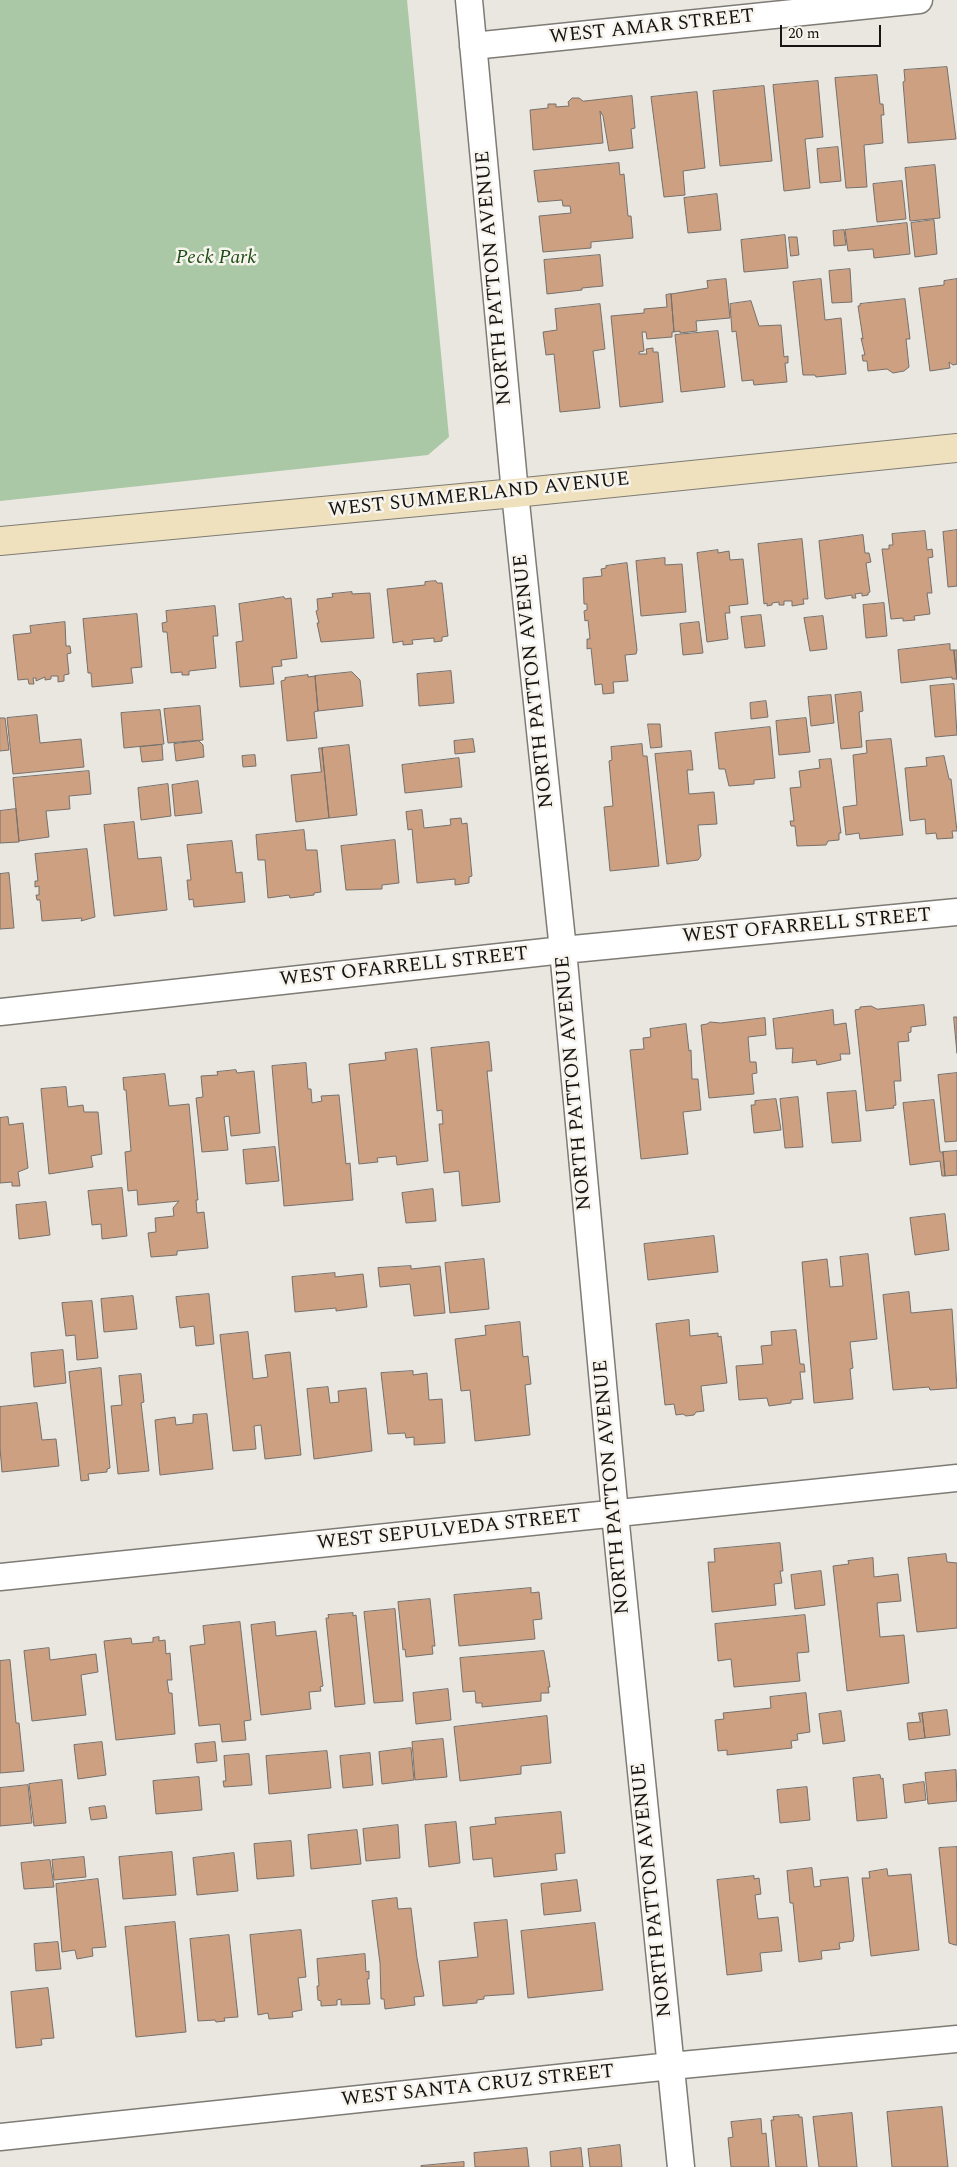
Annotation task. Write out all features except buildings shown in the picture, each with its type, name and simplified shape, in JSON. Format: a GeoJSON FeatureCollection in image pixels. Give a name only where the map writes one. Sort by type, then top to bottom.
{"type":"FeatureCollection","features":[{"type":"Feature","properties":{"kind":"main road","name":"WEST SUMMERLAND AVENUE"},"geometry":{"type":"LineString","coordinates":[[0,541],[515,493],[957,448]]}},
{"type":"Feature","properties":{"kind":"street","name":"NORTH PATTON AVENUE"},"geometry":{"type":"LineString","coordinates":[[470,0],[515,493],[563,950],[615,1514],[681,2167]]}},
{"type":"Feature","properties":{"kind":"street","name":"WEST AMAR STREET"},"geometry":{"type":"LineString","coordinates":[[473,46],[919,0]]}},
{"type":"Feature","properties":{"kind":"street","name":"WEST OFARRELL STREET"},"geometry":{"type":"LineString","coordinates":[[0,1012],[563,950],[957,912]]}},
{"type":"Feature","properties":{"kind":"street","name":"WEST SEPULVEDA STREET"},"geometry":{"type":"LineString","coordinates":[[0,1577],[957,1478]]}},
{"type":"Feature","properties":{"kind":"street","name":"WEST SANTA CRUZ STREET"},"geometry":{"type":"LineString","coordinates":[[0,2137],[671,2066],[957,2039]]}},
{"type":"Feature","properties":{"kind":"green space","name":"Peck Park"},"geometry":{"type":"Polygon","coordinates":[[[0,0],[407,0],[449,437],[428,455],[0,501],[0,0]]]}}]}
